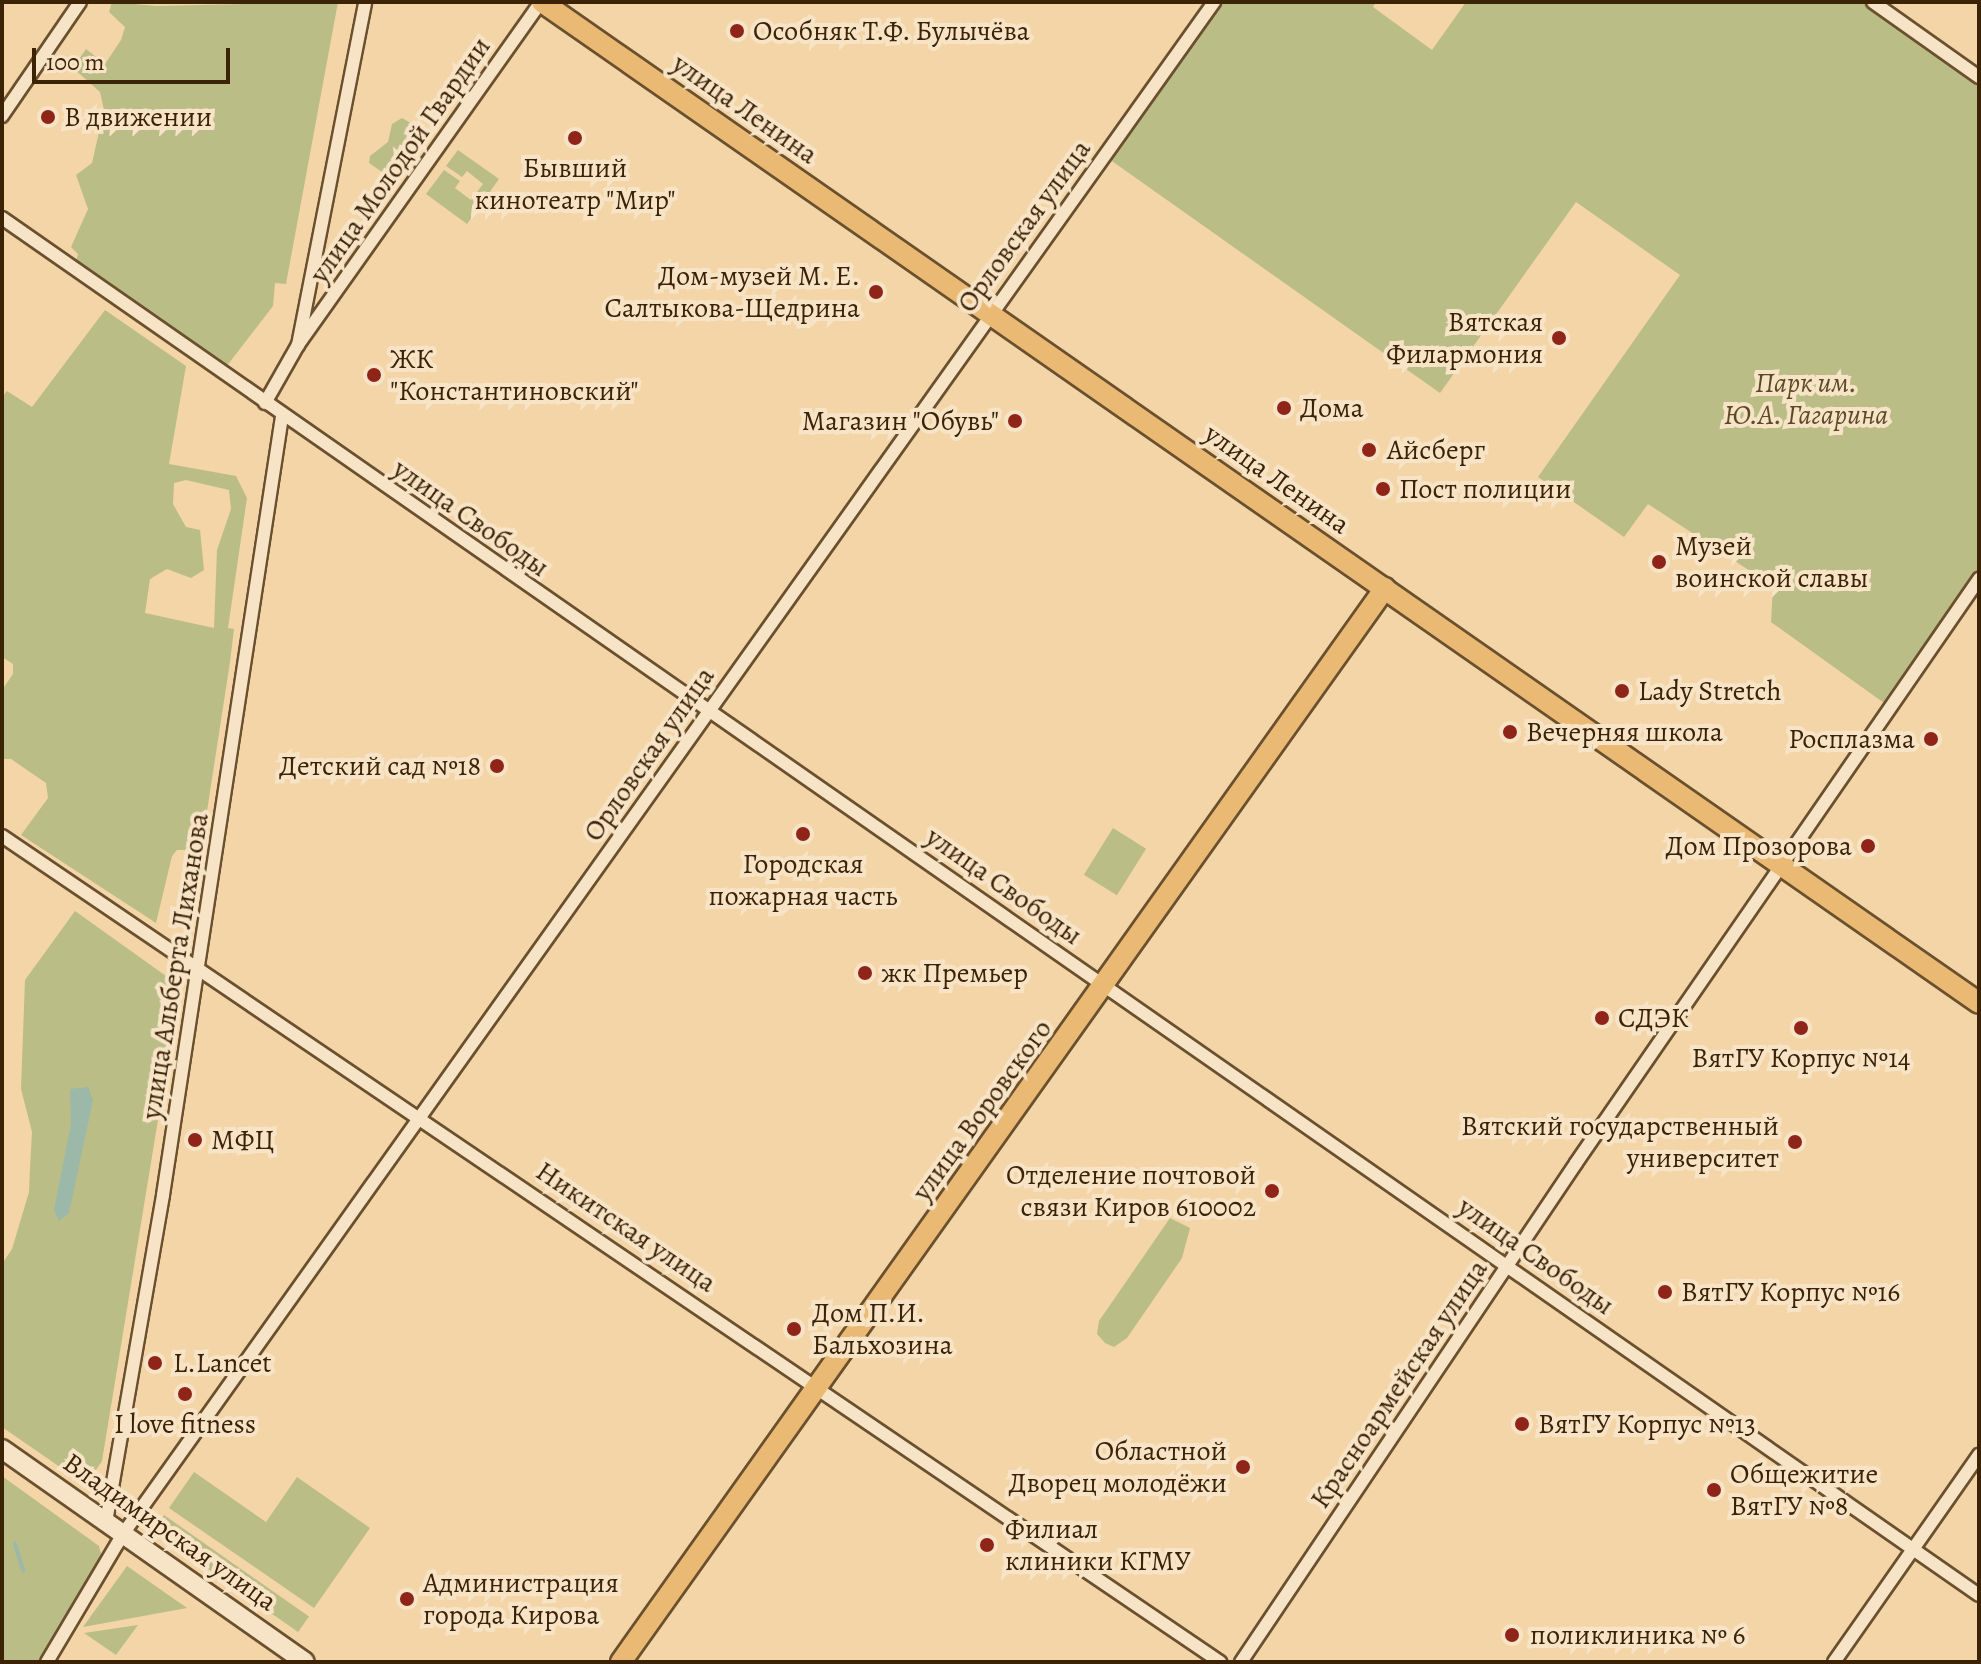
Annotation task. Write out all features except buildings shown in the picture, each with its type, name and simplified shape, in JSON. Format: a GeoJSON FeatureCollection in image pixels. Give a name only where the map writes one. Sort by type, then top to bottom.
{"type":"FeatureCollection","features":[{"type":"Feature","properties":{"kind":"main road","name":"улица Ленина"},"geometry":{"type":"LineString","coordinates":[[542,2],[1979,1003]]}},
{"type":"Feature","properties":{"kind":"main road","name":"улица Воровского"},"geometry":{"type":"LineString","coordinates":[[621,1662],[1105,986],[1385,588]]}},
{"type":"Feature","properties":{"kind":"main road","name":"Владимирская улица"},"geometry":{"type":"LineString","coordinates":[[2,1449],[305,1662]]}},
{"type":"Feature","properties":{"kind":"street"},"geometry":{"type":"LineString","coordinates":[[2,116],[80,2]]}},
{"type":"Feature","properties":{"kind":"street"},"geometry":{"type":"LineString","coordinates":[[265,403],[298,345],[365,2]]}},
{"type":"Feature","properties":{"kind":"street","name":"улица Молодой Гвардии"},"geometry":{"type":"LineString","coordinates":[[298,345],[542,2]]}},
{"type":"Feature","properties":{"kind":"street","name":"Орловская улица"},"geometry":{"type":"LineString","coordinates":[[47,1662],[123,1534],[1214,2]]}},
{"type":"Feature","properties":{"kind":"street"},"geometry":{"type":"LineString","coordinates":[[1873,2],[1979,77]]}},
{"type":"Feature","properties":{"kind":"street","name":"улица Свободы"},"geometry":{"type":"LineString","coordinates":[[2,218],[282,416],[1979,1595]]}},
{"type":"Feature","properties":{"kind":"street","name":"улица Альберта Лиханова"},"geometry":{"type":"LineString","coordinates":[[106,1522],[199,969],[282,416]]}},
{"type":"Feature","properties":{"kind":"street","name":"Красноармейская улица"},"geometry":{"type":"LineString","coordinates":[[1241,1662],[1508,1265],[1979,579]]}},
{"type":"Feature","properties":{"kind":"street","name":"Никитская улица"},"geometry":{"type":"LineString","coordinates":[[2,836],[818,1386],[1220,1662]]}},
{"type":"Feature","properties":{"kind":"street"},"geometry":{"type":"LineString","coordinates":[[1834,1662],[1979,1455]]}},
{"type":"Feature","properties":{"kind":"green space"},"geometry":{"type":"Polygon","coordinates":[[[112,2],[156,6],[338,2],[286,284],[275,283],[273,306],[226,367],[76,261],[78,254],[71,247],[88,209],[76,175],[92,163],[104,110],[100,92],[73,68],[86,49],[105,64],[121,40],[125,27],[109,12],[112,2]]]}},
{"type":"Feature","properties":{"kind":"green space","name":"Парк им. Ю.А. Гагарина"},"geometry":{"type":"Polygon","coordinates":[[[1221,2],[1376,2],[1373,7],[1432,50],[1466,2],[1863,2],[1979,84],[1979,579],[1891,708],[1771,622],[1773,586],[1648,504],[1624,537],[1538,477],[1680,275],[1576,202],[1440,393],[1109,159],[1221,2]]]}},
{"type":"Feature","properties":{"kind":"green space"},"geometry":{"type":"Polygon","coordinates":[[[402,118],[421,129],[421,146],[401,174],[388,176],[369,163],[370,156],[388,142],[392,124],[402,118]]]}},
{"type":"Feature","properties":{"kind":"green space"},"geometry":{"type":"Polygon","coordinates":[[[458,150],[499,179],[467,224],[426,194],[444,170],[460,181],[455,188],[471,200],[483,184],[467,171],[462,177],[446,166],[458,150]]]}},
{"type":"Feature","properties":{"kind":"green space"},"geometry":{"type":"Polygon","coordinates":[[[105,310],[186,366],[169,464],[236,476],[247,498],[228,628],[234,629],[230,662],[201,850],[177,850],[172,856],[156,923],[21,835],[48,798],[46,783],[11,759],[2,759],[2,690],[13,674],[13,664],[2,657],[2,397],[7,391],[32,407],[105,310]],[[186,480],[174,483],[173,504],[186,527],[200,530],[204,570],[191,578],[167,569],[150,579],[145,613],[214,628],[217,550],[231,509],[229,490],[186,480]]]}},
{"type":"Feature","properties":{"kind":"green space"},"geometry":{"type":"Polygon","coordinates":[[[1113,828],[1146,849],[1117,895],[1084,875],[1113,828]]]}},
{"type":"Feature","properties":{"kind":"green space"},"geometry":{"type":"Polygon","coordinates":[[[75,911],[180,986],[102,1461],[86,1485],[2,1427],[2,1264],[12,1249],[29,1192],[32,1132],[21,1089],[25,980],[75,911]]]}},
{"type":"Feature","properties":{"kind":"green space"},"geometry":{"type":"Polygon","coordinates":[[[1170,1218],[1190,1228],[1182,1258],[1127,1338],[1114,1347],[1105,1343],[1097,1334],[1099,1321],[1170,1218]]]}},
{"type":"Feature","properties":{"kind":"green space"},"geometry":{"type":"Polygon","coordinates":[[[194,1472],[266,1522],[297,1477],[370,1528],[314,1608],[169,1508],[194,1472]]]}},
{"type":"Feature","properties":{"kind":"green space"},"geometry":{"type":"Polygon","coordinates":[[[2,1476],[99,1546],[101,1554],[43,1662],[2,1662],[2,1476]]]}},
{"type":"Feature","properties":{"kind":"green space"},"geometry":{"type":"Polygon","coordinates":[[[164,1515],[309,1617],[298,1632],[153,1531],[164,1515]]]}},
{"type":"Feature","properties":{"kind":"green space"},"geometry":{"type":"Polygon","coordinates":[[[127,1566],[187,1608],[83,1627],[127,1566]]]}},
{"type":"Feature","properties":{"kind":"green space"},"geometry":{"type":"Polygon","coordinates":[[[138,1625],[116,1655],[84,1633],[138,1625]]]}},
{"type":"Feature","properties":{"kind":"shaded area"},"geometry":{"type":"Polygon","coordinates":[[[88,1087],[93,1100],[69,1213],[59,1221],[54,1210],[71,1124],[70,1089],[88,1087]]]}},
{"type":"Feature","properties":{"kind":"waterway"},"geometry":{"type":"LineString","coordinates":[[15,1544],[23,1571]]}},
{"type":"Feature","properties":{"kind":"place","name":"Особняк Т.Ф. Булычёва"},"geometry":{"type":"Point","coordinates":[737,31]}},
{"type":"Feature","properties":{"kind":"place","name":"В движении"},"geometry":{"type":"Point","coordinates":[48,117]}},
{"type":"Feature","properties":{"kind":"place","name":"Бывший кинотеатр \"Мир\""},"geometry":{"type":"Point","coordinates":[575,138]}},
{"type":"Feature","properties":{"kind":"place","name":"Дом-музей М. Е. Салтыкова-Щедрина"},"geometry":{"type":"Point","coordinates":[876,292]}},
{"type":"Feature","properties":{"kind":"place","name":"Вятская Филармония"},"geometry":{"type":"Point","coordinates":[1559,338]}},
{"type":"Feature","properties":{"kind":"place","name":"ЖК \"Константиновский\""},"geometry":{"type":"Point","coordinates":[374,375]}},
{"type":"Feature","properties":{"kind":"place","name":"Дома"},"geometry":{"type":"Point","coordinates":[1284,408]}},
{"type":"Feature","properties":{"kind":"place","name":"Магазин \"Обувь\""},"geometry":{"type":"Point","coordinates":[1015,421]}},
{"type":"Feature","properties":{"kind":"place","name":"Айсберг"},"geometry":{"type":"Point","coordinates":[1369,450]}},
{"type":"Feature","properties":{"kind":"place","name":"Пост полиции"},"geometry":{"type":"Point","coordinates":[1383,489]}},
{"type":"Feature","properties":{"kind":"place","name":"Музей воинской славы"},"geometry":{"type":"Point","coordinates":[1659,562]}},
{"type":"Feature","properties":{"kind":"place","name":"Lady Stretch"},"geometry":{"type":"Point","coordinates":[1622,691]}},
{"type":"Feature","properties":{"kind":"place","name":"Вечерняя школа"},"geometry":{"type":"Point","coordinates":[1510,732]}},
{"type":"Feature","properties":{"kind":"place","name":"Росплазма"},"geometry":{"type":"Point","coordinates":[1931,739]}},
{"type":"Feature","properties":{"kind":"place","name":"Детский сад №18"},"geometry":{"type":"Point","coordinates":[497,766]}},
{"type":"Feature","properties":{"kind":"place","name":"Городская пожарная часть"},"geometry":{"type":"Point","coordinates":[803,834]}},
{"type":"Feature","properties":{"kind":"place","name":"Дом Прозорова"},"geometry":{"type":"Point","coordinates":[1868,846]}},
{"type":"Feature","properties":{"kind":"place","name":"жк Премьер"},"geometry":{"type":"Point","coordinates":[865,973]}},
{"type":"Feature","properties":{"kind":"place","name":"СДЭК"},"geometry":{"type":"Point","coordinates":[1602,1018]}},
{"type":"Feature","properties":{"kind":"place","name":"ВятГУ Корпус №14"},"geometry":{"type":"Point","coordinates":[1801,1028]}},
{"type":"Feature","properties":{"kind":"place","name":"МФЦ"},"geometry":{"type":"Point","coordinates":[195,1140]}},
{"type":"Feature","properties":{"kind":"place","name":"Вятский государственный университет"},"geometry":{"type":"Point","coordinates":[1795,1142]}},
{"type":"Feature","properties":{"kind":"place","name":"Отделение почтовой связи Киров 610002"},"geometry":{"type":"Point","coordinates":[1272,1191]}},
{"type":"Feature","properties":{"kind":"place","name":"ВятГУ Корпус №16"},"geometry":{"type":"Point","coordinates":[1665,1292]}},
{"type":"Feature","properties":{"kind":"place","name":"Дом П.И. Бальхозина"},"geometry":{"type":"Point","coordinates":[794,1329]}},
{"type":"Feature","properties":{"kind":"place","name":"L.Lancet"},"geometry":{"type":"Point","coordinates":[155,1363]}},
{"type":"Feature","properties":{"kind":"place","name":"I love fitness"},"geometry":{"type":"Point","coordinates":[185,1394]}},
{"type":"Feature","properties":{"kind":"place","name":"ВятГУ Корпус №13"},"geometry":{"type":"Point","coordinates":[1522,1424]}},
{"type":"Feature","properties":{"kind":"place","name":"Областной Дворец молодёжи"},"geometry":{"type":"Point","coordinates":[1243,1467]}},
{"type":"Feature","properties":{"kind":"place","name":"Общежитие ВятГУ №8"},"geometry":{"type":"Point","coordinates":[1714,1490]}},
{"type":"Feature","properties":{"kind":"place","name":"Филиал клиники КГМУ"},"geometry":{"type":"Point","coordinates":[987,1545]}},
{"type":"Feature","properties":{"kind":"place","name":"Администрация города Кирова"},"geometry":{"type":"Point","coordinates":[407,1599]}},
{"type":"Feature","properties":{"kind":"place","name":"поликлиника № 6"},"geometry":{"type":"Point","coordinates":[1512,1635]}}]}
